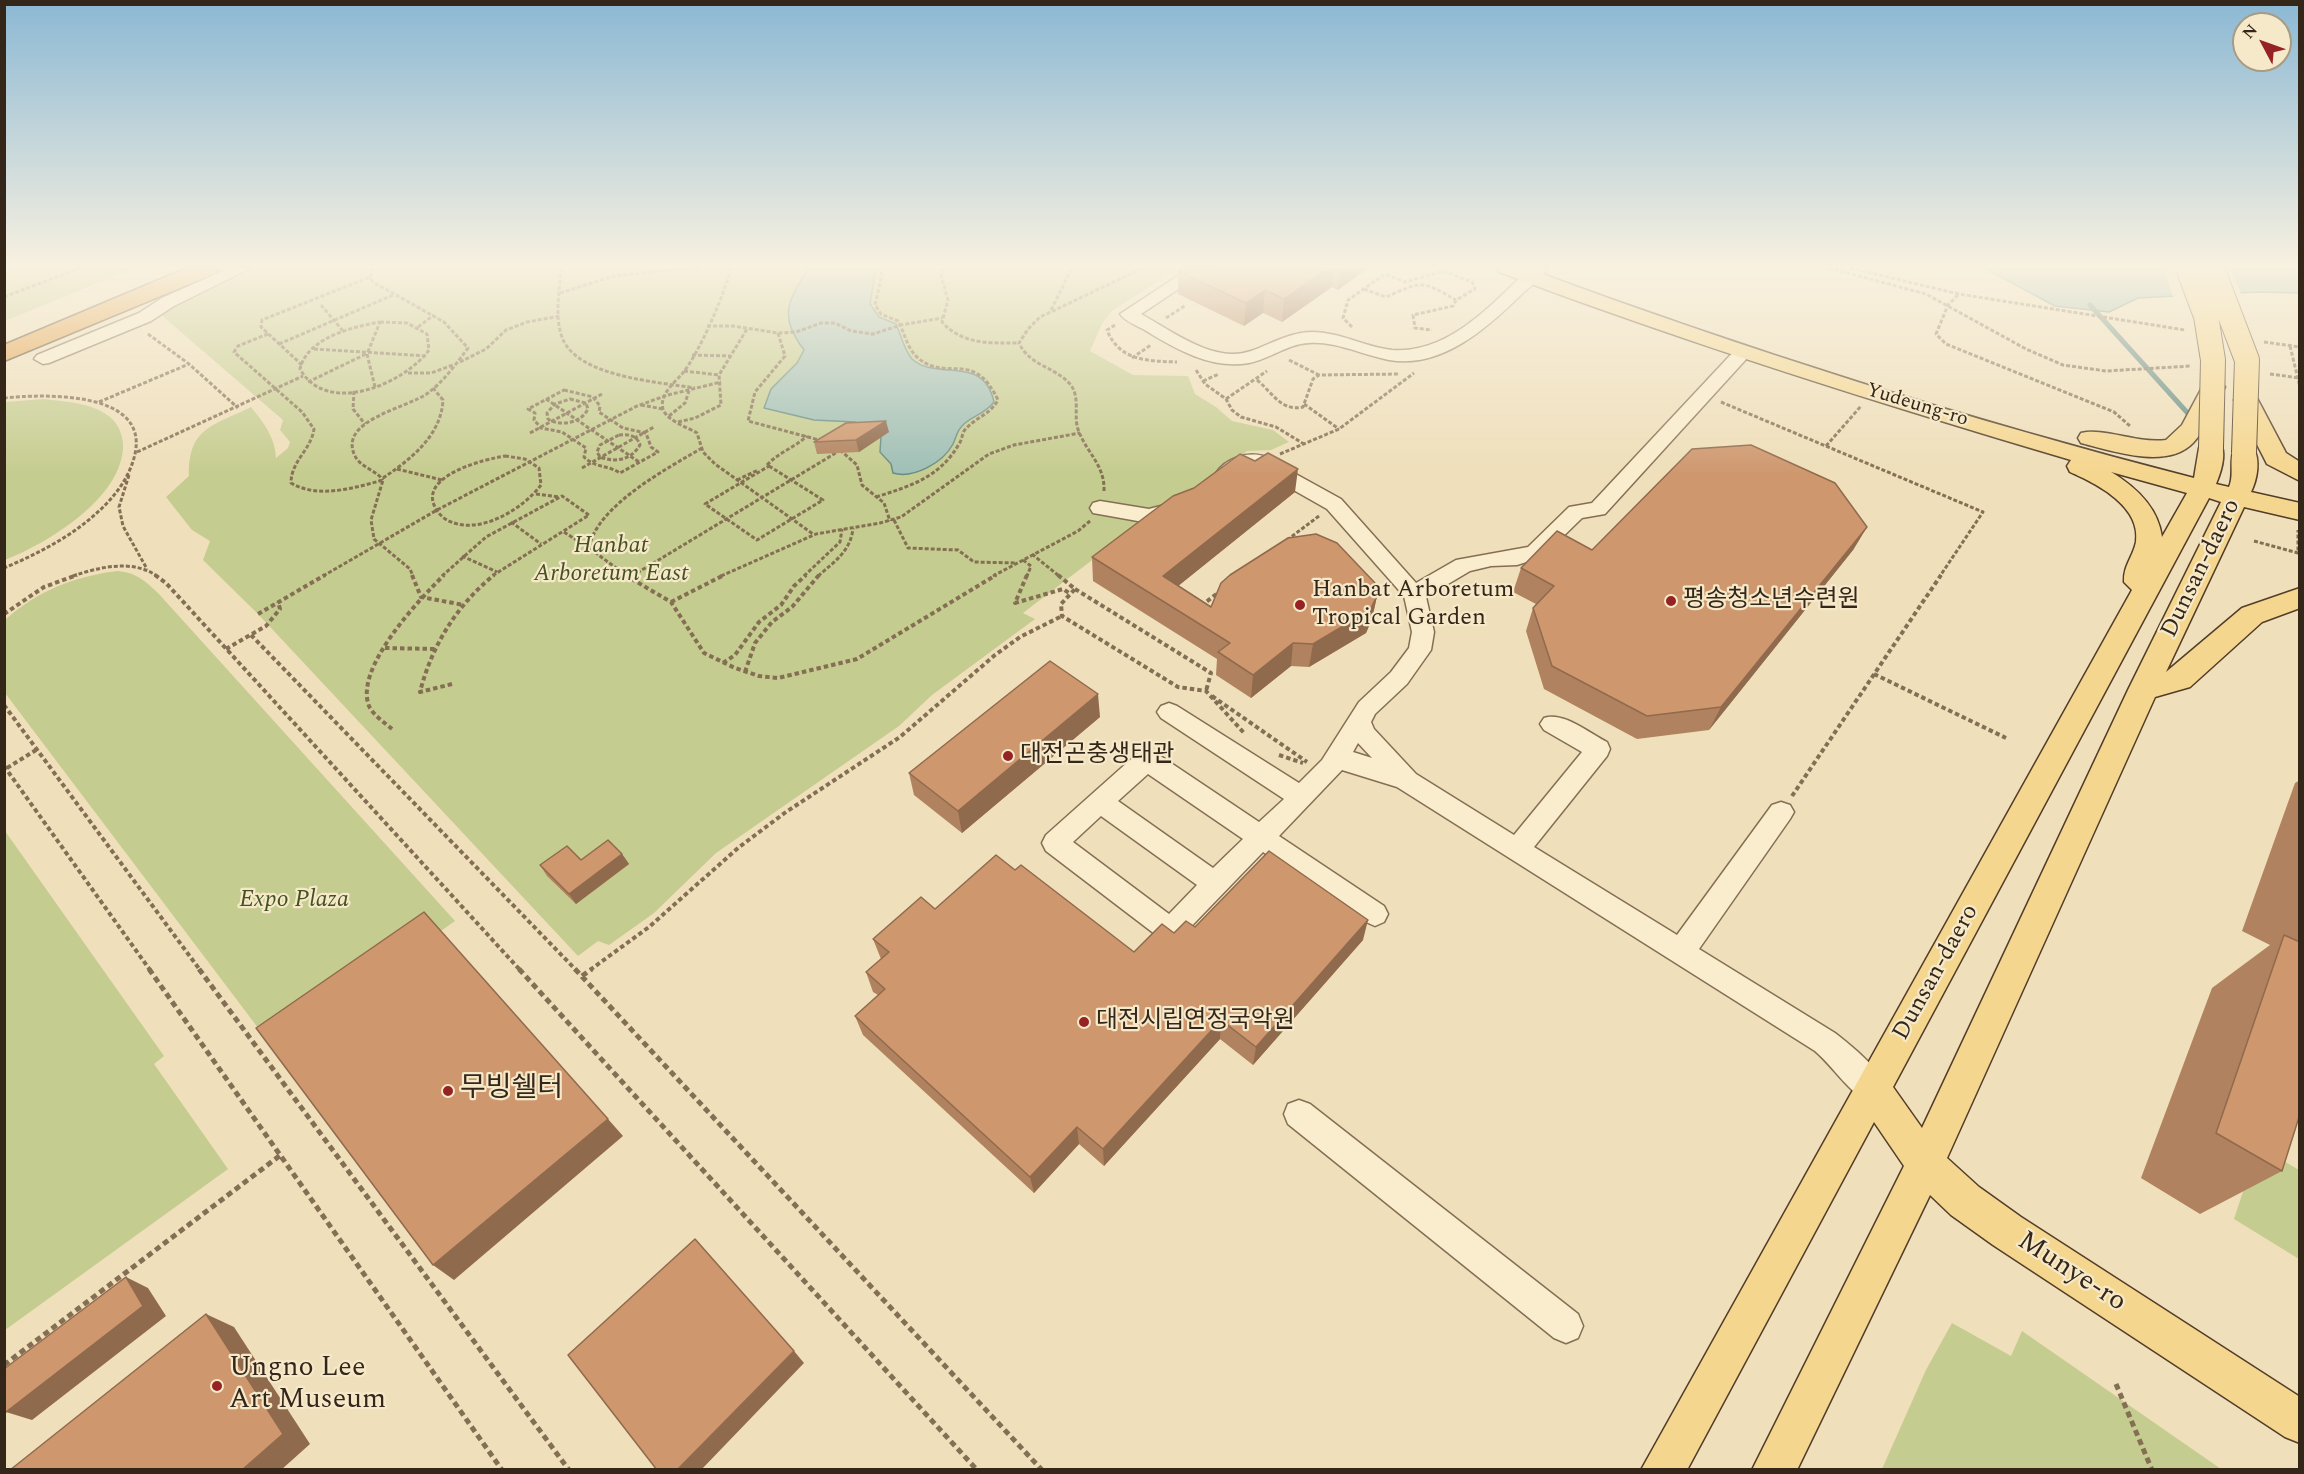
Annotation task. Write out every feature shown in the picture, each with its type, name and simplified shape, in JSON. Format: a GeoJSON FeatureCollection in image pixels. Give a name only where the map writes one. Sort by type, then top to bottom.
{"type":"FeatureCollection","features":[{"type":"Feature","properties":{"kind":"highway"},"geometry":{"type":"LineString","coordinates":[[4,354],[45,337]]}},
{"type":"Feature","properties":{"kind":"main road","name":"Yudeung-ro"},"geometry":{"type":"LineString","coordinates":[[1697,337],[1743,352],[2205,482],[2240,490],[2300,492]]}},
{"type":"Feature","properties":{"kind":"main road","name":"Yudeung-ro"},"geometry":{"type":"LineString","coordinates":[[1739,337],[2021,430]]}},
{"type":"Feature","properties":{"kind":"main road"},"geometry":{"type":"LineString","coordinates":[[2205,482],[2211,448],[2213,387],[2213,360],[2209,337]]}},
{"type":"Feature","properties":{"kind":"main road"},"geometry":{"type":"LineString","coordinates":[[2238,337],[2247,360],[2244,453],[2240,490]]}},
{"type":"Feature","properties":{"kind":"main road"},"geometry":{"type":"LineString","coordinates":[[2021,430],[2133,448],[2166,447],[2180,442],[2191,429],[2213,387]]}},
{"type":"Feature","properties":{"kind":"main road"},"geometry":{"type":"LineString","coordinates":[[2246,400],[2276,458],[2300,473]]}},
{"type":"Feature","properties":{"kind":"main road"},"geometry":{"type":"LineString","coordinates":[[2021,430],[2046,454],[2102,477],[2130,499],[2144,516],[2149,540],[2136,571],[2141,599]]}},
{"type":"Feature","properties":{"kind":"main road","name":"Dunsan-daero"},"geometry":{"type":"LineString","coordinates":[[1663,1470],[2205,482]]}},
{"type":"Feature","properties":{"kind":"main road","name":"Yudeung-ro"},"geometry":{"type":"LineString","coordinates":[[2240,490],[2299,521]]}},
{"type":"Feature","properties":{"kind":"main road","name":"Dunsan-daero"},"geometry":{"type":"LineString","coordinates":[[1774,1470],[1925,1164],[2143,690],[2240,490]]}},
{"type":"Feature","properties":{"kind":"main road"},"geometry":{"type":"LineString","coordinates":[[2143,690],[2180,679],[2252,615],[2300,598]]}},
{"type":"Feature","properties":{"kind":"main road","name":"Munye-ro"},"geometry":{"type":"LineString","coordinates":[[1873,1090],[1925,1164],[1965,1201],[2007,1231],[2300,1422]]}},
{"type":"Feature","properties":{"kind":"lane"},"geometry":{"type":"LineString","coordinates":[[43,359],[96,337]]}},
{"type":"Feature","properties":{"kind":"lane"},"geometry":{"type":"LineString","coordinates":[[1171,337],[1204,354],[1226,360],[1252,357],[1285,341],[1310,338],[1334,339],[1390,355],[1426,354],[1459,337]]}},
{"type":"Feature","properties":{"kind":"lane"},"geometry":{"type":"LineString","coordinates":[[1414,594],[1464,565],[1491,559],[1517,558],[1535,552],[1575,512],[1598,509],[1743,352]]}},
{"type":"Feature","properties":{"kind":"lane"},"geometry":{"type":"LineString","coordinates":[[1100,508],[1134,514],[1161,515],[1186,506],[1237,464],[1246,460],[1260,462],[1334,504],[1414,594],[1424,632],[1420,650],[1399,678],[1367,708],[1330,767],[1301,797],[1261,837],[1170,930],[1055,843],[1147,760],[1261,837],[1374,914]]}},
{"type":"Feature","properties":{"kind":"lane"},"geometry":{"type":"LineString","coordinates":[[1169,712],[1301,797]]}},
{"type":"Feature","properties":{"kind":"lane"},"geometry":{"type":"LineString","coordinates":[[1359,722],[1365,735],[1407,781]]}},
{"type":"Feature","properties":{"kind":"lane"},"geometry":{"type":"LineString","coordinates":[[1517,850],[1598,748],[1552,724]]}},
{"type":"Feature","properties":{"kind":"lane"},"geometry":{"type":"LineString","coordinates":[[1334,760],[1351,761],[1407,781],[1831,1047],[1873,1090]]}},
{"type":"Feature","properties":{"kind":"lane"},"geometry":{"type":"LineString","coordinates":[[1100,802],[1215,884]]}},
{"type":"Feature","properties":{"kind":"lane"},"geometry":{"type":"LineString","coordinates":[[1681,952],[1781,812]]}},
{"type":"Feature","properties":{"kind":"lane"},"geometry":{"type":"LineString","coordinates":[[1299,1114],[1566,1326]]}},
{"type":"Feature","properties":{"kind":"path"},"geometry":{"type":"LineString","coordinates":[[151,337],[189,364],[238,408]]}},
{"type":"Feature","properties":{"kind":"path"},"geometry":{"type":"LineString","coordinates":[[261,337],[238,346],[234,352],[302,412],[314,429],[312,442],[291,472],[291,483],[295,487],[311,491],[349,489],[383,479],[420,448],[441,420],[443,400],[433,388]]}},
{"type":"Feature","properties":{"kind":"path"},"geometry":{"type":"LineString","coordinates":[[271,337],[302,365]]}},
{"type":"Feature","properties":{"kind":"path"},"geometry":{"type":"LineString","coordinates":[[279,344],[296,337]]}},
{"type":"Feature","properties":{"kind":"path"},"geometry":{"type":"LineString","coordinates":[[333,337],[313,348],[302,365],[303,376],[308,382],[331,391],[354,391],[375,387],[407,373],[426,356],[429,339],[427,337]]}},
{"type":"Feature","properties":{"kind":"path"},"geometry":{"type":"LineString","coordinates":[[374,337],[367,354],[375,387]]}},
{"type":"Feature","properties":{"kind":"path"},"geometry":{"type":"LineString","coordinates":[[383,479],[355,457],[354,440],[364,424],[387,410],[419,399],[433,388],[468,348],[458,337]]}},
{"type":"Feature","properties":{"kind":"path"},"geometry":{"type":"LineString","coordinates":[[407,373],[431,374],[486,348],[498,337]]}},
{"type":"Feature","properties":{"kind":"path"},"geometry":{"type":"LineString","coordinates":[[562,337],[576,358],[608,371],[698,389]]}},
{"type":"Feature","properties":{"kind":"path"},"geometry":{"type":"LineString","coordinates":[[702,337],[684,371],[664,394],[663,409],[668,417],[697,433],[706,456],[814,534]]}},
{"type":"Feature","properties":{"kind":"path"},"geometry":{"type":"LineString","coordinates":[[719,375],[743,337]]}},
{"type":"Feature","properties":{"kind":"path"},"geometry":{"type":"LineString","coordinates":[[779,337],[785,356],[755,392],[748,421],[825,442]]}},
{"type":"Feature","properties":{"kind":"path"},"geometry":{"type":"LineString","coordinates":[[876,496],[907,487],[936,473],[960,443],[964,430],[992,411],[998,400],[990,386],[969,369],[936,366],[922,361],[910,348],[906,337]]}},
{"type":"Feature","properties":{"kind":"path"},"geometry":{"type":"LineString","coordinates":[[961,337],[970,341],[1019,343]]}},
{"type":"Feature","properties":{"kind":"path"},"geometry":{"type":"LineString","coordinates":[[564,532],[629,578],[663,595],[671,602],[704,653],[723,663],[745,672],[778,678],[832,667],[857,659],[1032,554],[1078,531],[1100,508],[1105,488],[1103,470],[1080,434],[1076,393],[1072,385],[1022,352],[1019,343],[1022,337]]}},
{"type":"Feature","properties":{"kind":"path"},"geometry":{"type":"LineString","coordinates":[[1108,337],[1109,340],[1131,358],[1142,361],[1183,362]]}},
{"type":"Feature","properties":{"kind":"path"},"geometry":{"type":"LineString","coordinates":[[1939,337],[1946,344],[2114,412],[2133,429]]}},
{"type":"Feature","properties":{"kind":"path"},"geometry":{"type":"LineString","coordinates":[[2006,337],[2063,365],[2106,371],[2171,366]]}},
{"type":"Feature","properties":{"kind":"path"},"geometry":{"type":"LineString","coordinates":[[1131,358],[1151,345]]}},
{"type":"Feature","properties":{"kind":"path"},"geometry":{"type":"LineString","coordinates":[[2290,346],[2300,387]]}},
{"type":"Feature","properties":{"kind":"path"},"geometry":{"type":"LineString","coordinates":[[313,348],[367,354],[426,356]]}},
{"type":"Feature","properties":{"kind":"path"},"geometry":{"type":"LineString","coordinates":[[1279,364],[1296,352]]}},
{"type":"Feature","properties":{"kind":"path"},"geometry":{"type":"LineString","coordinates":[[308,382],[367,354]]}},
{"type":"Feature","properties":{"kind":"path"},"geometry":{"type":"LineString","coordinates":[[692,356],[732,356]]}},
{"type":"Feature","properties":{"kind":"path"},"geometry":{"type":"LineString","coordinates":[[1288,359],[1319,375],[1413,374]]}},
{"type":"Feature","properties":{"kind":"path"},"geometry":{"type":"LineString","coordinates":[[99,402],[189,364]]}},
{"type":"Feature","properties":{"kind":"path"},"geometry":{"type":"LineString","coordinates":[[1192,364],[1205,384],[1226,399],[1232,410],[1241,417],[1275,427],[1304,444]]}},
{"type":"Feature","properties":{"kind":"path"},"geometry":{"type":"LineString","coordinates":[[1226,399],[1257,380],[1270,368]]}},
{"type":"Feature","properties":{"kind":"path"},"geometry":{"type":"LineString","coordinates":[[1260,462],[1339,429],[1413,374],[1422,370]]}},
{"type":"Feature","properties":{"kind":"path"},"geometry":{"type":"LineString","coordinates":[[684,371],[719,375]]}},
{"type":"Feature","properties":{"kind":"path"},"geometry":{"type":"LineString","coordinates":[[677,423],[695,418],[721,405],[718,388],[721,382],[719,375]]}},
{"type":"Feature","properties":{"kind":"path"},"geometry":{"type":"LineString","coordinates":[[1257,380],[1268,387],[1275,400],[1287,408],[1297,410],[1304,404],[1313,379],[1319,375]]}},
{"type":"Feature","properties":{"kind":"path"},"geometry":{"type":"LineString","coordinates":[[137,452],[238,408],[303,376]]}},
{"type":"Feature","properties":{"kind":"path"},"geometry":{"type":"LineString","coordinates":[[258,614],[437,510],[637,406],[664,394],[689,391],[721,382]]}},
{"type":"Feature","properties":{"kind":"path"},"geometry":{"type":"LineString","coordinates":[[564,390],[569,394],[584,394],[595,398],[600,406],[599,412],[623,428],[644,432],[650,437],[651,447],[658,452],[620,473],[614,469],[589,464],[584,456],[586,448],[562,432],[540,428],[534,420],[535,414],[528,409],[546,399],[564,390]]}},
{"type":"Feature","properties":{"kind":"path"},"geometry":{"type":"LineString","coordinates":[[354,391],[350,401],[354,416],[364,424]]}},
{"type":"Feature","properties":{"kind":"path"},"geometry":{"type":"LineString","coordinates":[[668,417],[685,403],[689,391]]}},
{"type":"Feature","properties":{"kind":"path"},"geometry":{"type":"LineString","coordinates":[[530,433],[602,394]]}},
{"type":"Feature","properties":{"kind":"path"},"geometry":{"type":"LineString","coordinates":[[1704,394],[1983,512],[1781,812]]}},
{"type":"Feature","properties":{"kind":"path"},"geometry":{"type":"LineString","coordinates":[[4,398],[64,395],[99,402],[118,411],[133,428],[137,452],[119,507],[123,526],[147,569],[166,583],[977,1470]]}},
{"type":"Feature","properties":{"kind":"path"},"geometry":{"type":"LineString","coordinates":[[546,399],[639,462]]}},
{"type":"Feature","properties":{"kind":"path"},"geometry":{"type":"LineString","coordinates":[[551,422],[547,412],[555,404],[570,399],[586,403]]}},
{"type":"Feature","properties":{"kind":"path"},"geometry":{"type":"LineString","coordinates":[[551,422],[565,424],[578,420],[588,412],[586,403]]}},
{"type":"Feature","properties":{"kind":"path"},"geometry":{"type":"LineString","coordinates":[[1826,446],[1863,403]]}},
{"type":"Feature","properties":{"kind":"path"},"geometry":{"type":"LineString","coordinates":[[1304,404],[1339,429]]}},
{"type":"Feature","properties":{"kind":"path"},"geometry":{"type":"LineString","coordinates":[[637,406],[663,409]]}},
{"type":"Feature","properties":{"kind":"path"},"geometry":{"type":"LineString","coordinates":[[582,468],[654,427]]}},
{"type":"Feature","properties":{"kind":"path"},"geometry":{"type":"LineString","coordinates":[[671,602],[726,573],[814,534],[892,520],[915,510],[961,472],[987,455],[1015,446],[1080,434]]}},
{"type":"Feature","properties":{"kind":"path"},"geometry":{"type":"LineString","coordinates":[[600,457],[597,449],[606,440],[619,435],[636,437]]}},
{"type":"Feature","properties":{"kind":"path"},"geometry":{"type":"LineString","coordinates":[[768,465],[823,500],[757,540],[705,504],[768,465],[779,452],[796,446],[807,436]]}},
{"type":"Feature","properties":{"kind":"path"},"geometry":{"type":"LineString","coordinates":[[600,457],[614,461],[631,456],[640,445],[636,437]]}},
{"type":"Feature","properties":{"kind":"path"},"geometry":{"type":"LineString","coordinates":[[833,446],[857,465],[862,485],[884,503],[908,548],[958,550],[974,562],[1017,563]]}},
{"type":"Feature","properties":{"kind":"path"},"geometry":{"type":"LineString","coordinates":[[589,548],[591,536],[632,490],[702,448]]}},
{"type":"Feature","properties":{"kind":"path"},"geometry":{"type":"LineString","coordinates":[[629,578],[840,450]]}},
{"type":"Feature","properties":{"kind":"path"},"geometry":{"type":"LineString","coordinates":[[493,456],[515,456],[532,462],[542,476],[536,494],[519,509],[495,519],[465,523],[448,519],[437,510],[434,496],[443,480],[460,467],[493,456]]}},
{"type":"Feature","properties":{"kind":"path"},"geometry":{"type":"LineString","coordinates":[[4,568],[50,545],[86,521],[112,496],[131,469]]}},
{"type":"Feature","properties":{"kind":"path"},"geometry":{"type":"LineString","coordinates":[[396,469],[443,480]]}},
{"type":"Feature","properties":{"kind":"path"},"geometry":{"type":"LineString","coordinates":[[383,479],[371,529],[374,539],[410,569],[421,597]]}},
{"type":"Feature","properties":{"kind":"path"},"geometry":{"type":"LineString","coordinates":[[452,684],[420,692],[423,676],[435,649],[464,605],[497,572],[589,515],[562,496],[536,494]]}},
{"type":"Feature","properties":{"kind":"path"},"geometry":{"type":"LineString","coordinates":[[392,729],[369,706],[366,690],[384,648],[421,597],[462,556],[509,524],[560,497]]}},
{"type":"Feature","properties":{"kind":"path"},"geometry":{"type":"LineString","coordinates":[[1286,541],[1334,504]]}},
{"type":"Feature","properties":{"kind":"path"},"geometry":{"type":"LineString","coordinates":[[495,519],[509,524],[541,544]]}},
{"type":"Feature","properties":{"kind":"path"},"geometry":{"type":"LineString","coordinates":[[2254,540],[2299,554],[2299,521]]}},
{"type":"Feature","properties":{"kind":"path"},"geometry":{"type":"LineString","coordinates":[[745,672],[759,638],[772,622],[792,607],[810,583],[845,552],[852,542],[853,528]]}},
{"type":"Feature","properties":{"kind":"path"},"geometry":{"type":"LineString","coordinates":[[723,663],[735,655],[759,622],[781,605],[794,586],[833,550],[840,542],[842,529]]}},
{"type":"Feature","properties":{"kind":"path"},"geometry":{"type":"LineString","coordinates":[[1032,554],[1075,589],[1211,673],[1206,691]]}},
{"type":"Feature","properties":{"kind":"path"},"geometry":{"type":"LineString","coordinates":[[462,556],[497,572]]}},
{"type":"Feature","properties":{"kind":"path"},"geometry":{"type":"LineString","coordinates":[[1023,560],[1031,566],[1015,603],[1063,589],[1069,593]]}},
{"type":"Feature","properties":{"kind":"path"},"geometry":{"type":"LineString","coordinates":[[4,614],[44,587],[69,577],[112,566],[147,569]]}},
{"type":"Feature","properties":{"kind":"path"},"geometry":{"type":"LineString","coordinates":[[1062,616],[1061,604],[1075,589]]}},
{"type":"Feature","properties":{"kind":"path"},"geometry":{"type":"LineString","coordinates":[[1200,606],[1220,592]]}},
{"type":"Feature","properties":{"kind":"path"},"geometry":{"type":"LineString","coordinates":[[421,597],[464,605]]}},
{"type":"Feature","properties":{"kind":"path"},"geometry":{"type":"LineString","coordinates":[[226,649],[273,620],[280,609],[278,602]]}},
{"type":"Feature","properties":{"kind":"path"},"geometry":{"type":"LineString","coordinates":[[1062,616],[1178,687],[1206,691],[1309,764],[1276,754]]}},
{"type":"Feature","properties":{"kind":"path"},"geometry":{"type":"LineString","coordinates":[[582,976],[649,927],[738,848],[786,812],[900,737],[995,655],[1020,637],[1062,616]]}},
{"type":"Feature","properties":{"kind":"path"},"geometry":{"type":"LineString","coordinates":[[251,635],[582,976],[1042,1470]]}},
{"type":"Feature","properties":{"kind":"path"},"geometry":{"type":"LineString","coordinates":[[384,648],[435,649]]}},
{"type":"Feature","properties":{"kind":"path"},"geometry":{"type":"LineString","coordinates":[[1874,674],[2006,738]]}},
{"type":"Feature","properties":{"kind":"path"},"geometry":{"type":"LineString","coordinates":[[1206,691],[1250,740]]}},
{"type":"Feature","properties":{"kind":"path"},"geometry":{"type":"LineString","coordinates":[[4,705],[569,1470]]}},
{"type":"Feature","properties":{"kind":"path"},"geometry":{"type":"LineString","coordinates":[[36,750],[6,767],[282,1155],[502,1470]]}},
{"type":"Feature","properties":{"kind":"path"},"geometry":{"type":"LineString","coordinates":[[4,1365],[282,1155]]}},
{"type":"Feature","properties":{"kind":"path"},"geometry":{"type":"LineString","coordinates":[[2115,1384],[2152,1470]]}},
{"type":"Feature","properties":{"kind":"green space","name":"Hanbat Arboretum East"},"geometry":{"type":"Polygon","coordinates":[[[186,337],[1096,337],[1090,351],[1133,375],[1188,376],[1195,394],[1216,407],[1232,421],[1273,430],[1289,442],[1271,450],[1247,451],[1193,493],[1160,508],[1023,613],[1035,619],[932,695],[899,726],[716,853],[654,913],[609,945],[598,941],[578,956],[258,614],[203,560],[210,541],[192,530],[166,497],[189,476],[193,448],[198,438],[214,425],[251,407],[271,437],[276,458],[288,448],[290,442],[280,430],[283,420],[186,337]]]}},
{"type":"Feature","properties":{"kind":"green space"},"geometry":{"type":"Polygon","coordinates":[[[44,399],[95,408],[113,420],[123,440],[119,468],[109,485],[79,517],[41,543],[5,560],[5,402],[44,399]]]}},
{"type":"Feature","properties":{"kind":"green space","name":"Expo Plaza"},"geometry":{"type":"Polygon","coordinates":[[[118,571],[136,576],[158,593],[455,921],[274,1049],[5,693],[5,620],[30,601],[57,586],[102,573],[118,571]]]}},
{"type":"Feature","properties":{"kind":"green space"},"geometry":{"type":"Polygon","coordinates":[[[5,831],[164,1056],[154,1064],[228,1169],[5,1330],[5,831]]]}},
{"type":"Feature","properties":{"kind":"green space"},"geometry":{"type":"Polygon","coordinates":[[[2258,1146],[2299,1170],[2299,1259],[2234,1219],[2258,1146]]]}},
{"type":"Feature","properties":{"kind":"green space"},"geometry":{"type":"Polygon","coordinates":[[[1952,1323],[2011,1356],[2022,1331],[2221,1469],[1882,1469],[1926,1370],[1952,1323]]]}},
{"type":"Feature","properties":{"kind":"water"},"geometry":{"type":"Polygon","coordinates":[[[795,337],[901,337],[912,359],[934,369],[970,373],[980,378],[988,387],[994,402],[961,427],[948,451],[935,463],[909,474],[893,473],[891,464],[880,452],[881,436],[855,422],[814,420],[764,408],[771,389],[797,363],[804,350],[795,337]]]}},
{"type":"Feature","properties":{"kind":"building"},"geometry":{"type":"Polygon","coordinates":[[[886,421],[856,440],[814,442],[846,423],[886,421]]]}},
{"type":"Feature","properties":{"kind":"building","name":"평송청소년수련원"},"geometry":{"type":"Polygon","coordinates":[[[1751,445],[1835,483],[1867,527],[1721,707],[1647,716],[1552,666],[1533,608],[1554,586],[1521,568],[1557,531],[1592,550],[1692,449],[1751,445]]]}},
{"type":"Feature","properties":{"kind":"building"},"geometry":{"type":"Polygon","coordinates":[[[1268,453],[1298,469],[1163,576],[1211,607],[1221,583],[1230,575],[1288,538],[1316,534],[1337,543],[1375,583],[1377,596],[1370,610],[1313,644],[1293,643],[1253,675],[1218,652],[1230,643],[1092,557],[1173,496],[1194,488],[1240,454],[1255,461],[1268,453]]]}},
{"type":"Feature","properties":{"kind":"building"},"geometry":{"type":"Polygon","coordinates":[[[1050,661],[1098,694],[958,811],[909,773],[1050,661]]]}},
{"type":"Feature","properties":{"kind":"building"},"geometry":{"type":"Polygon","coordinates":[[[608,840],[622,854],[569,894],[540,865],[567,846],[581,860],[608,840]]]}},
{"type":"Feature","properties":{"kind":"building","name":"대전시립연정국악원"},"geometry":{"type":"Polygon","coordinates":[[[1269,851],[1368,920],[1256,1047],[1221,1020],[1103,1149],[1077,1127],[1030,1177],[855,1016],[885,989],[866,972],[889,952],[873,939],[921,897],[935,909],[996,855],[1015,870],[1021,865],[1134,952],[1162,924],[1174,933],[1186,921],[1195,927],[1269,851]]]}},
{"type":"Feature","properties":{"kind":"building","name":"무빙쉘터"},"geometry":{"type":"Polygon","coordinates":[[[424,912],[608,1119],[433,1265],[256,1028],[424,912]]]}},
{"type":"Feature","properties":{"kind":"building"},"geometry":{"type":"Polygon","coordinates":[[[2284,935],[2300,942],[2300,1114],[2282,1171],[2216,1133],[2284,935]]]}},
{"type":"Feature","properties":{"kind":"building"},"geometry":{"type":"Polygon","coordinates":[[[695,1239],[794,1351],[677,1470],[657,1470],[568,1355],[695,1239]]]}},
{"type":"Feature","properties":{"kind":"building"},"geometry":{"type":"Polygon","coordinates":[[[126,1277],[143,1306],[6,1412],[4,1410],[4,1369],[126,1277]]]}},
{"type":"Feature","properties":{"kind":"building","name":"Ungno Lee Art Museum"},"geometry":{"type":"Polygon","coordinates":[[[206,1314],[283,1434],[242,1470],[10,1470],[206,1314]]]}},
{"type":"Feature","properties":{"kind":"waterway"},"geometry":{"type":"LineString","coordinates":[[2119,337],[2193,419]]}},
{"type":"Feature","properties":{"kind":"place","name":"평송청소년수련원"},"geometry":{"type":"Point","coordinates":[1671,601]}},
{"type":"Feature","properties":{"kind":"place","name":"Hanbat Arboretum Tropical Garden"},"geometry":{"type":"Point","coordinates":[1300,605]}},
{"type":"Feature","properties":{"kind":"place","name":"대전곤충생태관"},"geometry":{"type":"Point","coordinates":[1008,756]}},
{"type":"Feature","properties":{"kind":"place","name":"대전시립연정국악원"},"geometry":{"type":"Point","coordinates":[1084,1022]}},
{"type":"Feature","properties":{"kind":"place","name":"무빙쉘터"},"geometry":{"type":"Point","coordinates":[448,1091]}},
{"type":"Feature","properties":{"kind":"place","name":"Ungno Lee Art Museum"},"geometry":{"type":"Point","coordinates":[217,1386]}}]}
